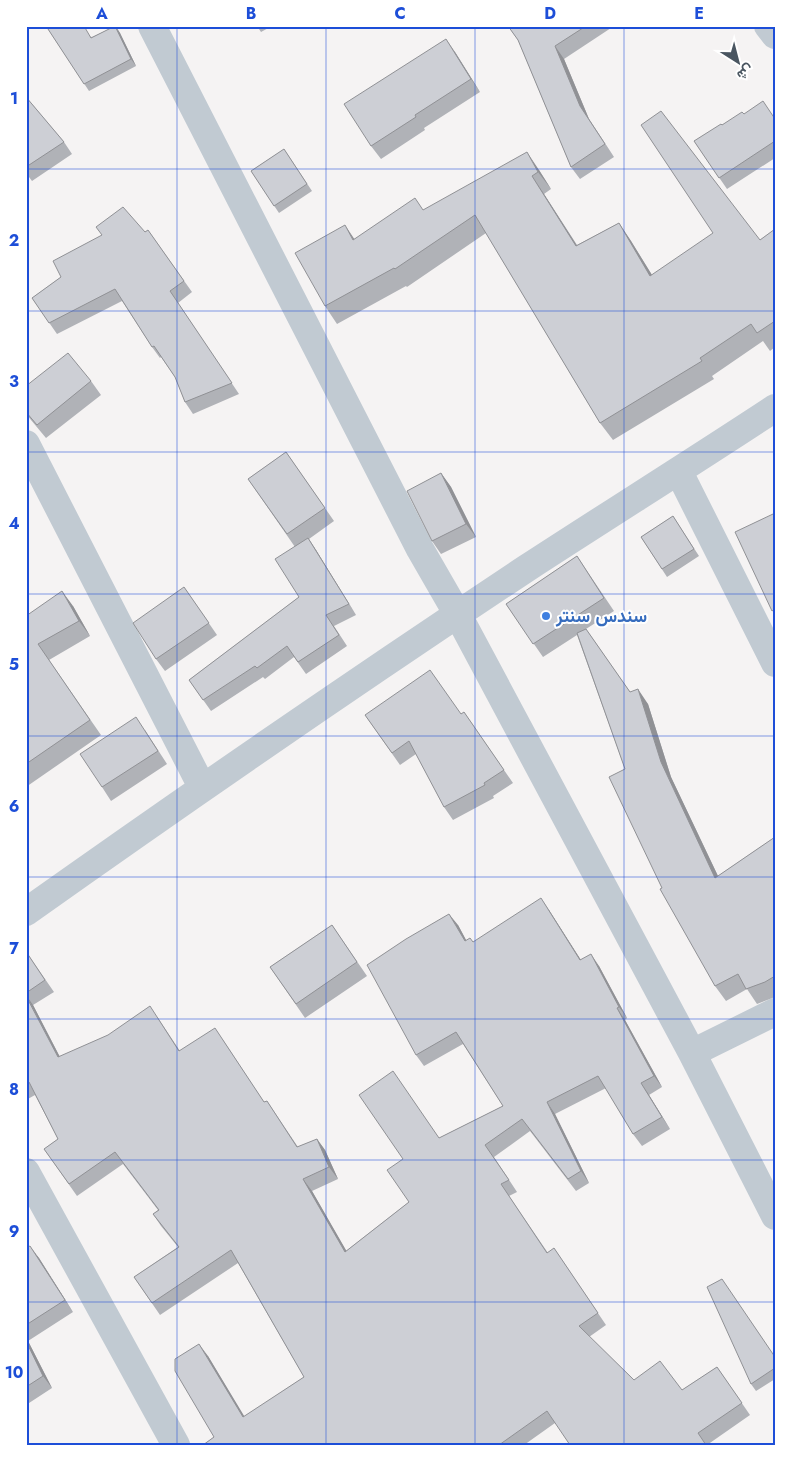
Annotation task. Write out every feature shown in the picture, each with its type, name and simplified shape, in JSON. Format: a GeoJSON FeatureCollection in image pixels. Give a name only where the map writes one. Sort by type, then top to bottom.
{"type":"FeatureCollection","features":[{"type":"Feature","properties":{"kind":"street"},"geometry":{"type":"LineString","coordinates":[[152,26],[420,549],[458,615],[692,1053],[775,1216]]}},
{"type":"Feature","properties":{"kind":"street"},"geometry":{"type":"LineString","coordinates":[[768,26],[775,36]]}},
{"type":"Feature","properties":{"kind":"street"},"geometry":{"type":"LineString","coordinates":[[26,912],[202,787],[529,568],[775,408]]}},
{"type":"Feature","properties":{"kind":"street"},"geometry":{"type":"LineString","coordinates":[[26,444],[202,787]]}},
{"type":"Feature","properties":{"kind":"street"},"geometry":{"type":"LineString","coordinates":[[679,472],[774,659]]}},
{"type":"Feature","properties":{"kind":"street"},"geometry":{"type":"LineString","coordinates":[[692,1053],[775,1012]]}},
{"type":"Feature","properties":{"kind":"street"},"geometry":{"type":"LineString","coordinates":[[26,1172],[176,1445]]}},
{"type":"Feature","properties":{"kind":"building"},"geometry":{"type":"Polygon","coordinates":[[[46,26],[84,26],[91,38],[115,26],[131,59],[84,84],[46,26]]]}},
{"type":"Feature","properties":{"kind":"building"},"geometry":{"type":"Polygon","coordinates":[[[508,26],[586,26],[555,46],[580,106],[605,144],[571,167],[518,40],[508,26]]]}},
{"type":"Feature","properties":{"kind":"building"},"geometry":{"type":"Polygon","coordinates":[[[446,39],[471,79],[371,146],[344,104],[446,39]]]}},
{"type":"Feature","properties":{"kind":"building"},"geometry":{"type":"Polygon","coordinates":[[[26,97],[64,142],[26,167],[26,97]]]}},
{"type":"Feature","properties":{"kind":"building"},"geometry":{"type":"Polygon","coordinates":[[[763,101],[775,119],[775,141],[719,178],[694,141],[742,112],[744,114],[763,101]]]}},
{"type":"Feature","properties":{"kind":"building"},"geometry":{"type":"Polygon","coordinates":[[[661,111],[760,240],[775,229],[775,321],[757,333],[751,324],[700,358],[702,361],[600,423],[475,215],[395,269],[325,306],[295,253],[345,225],[353,240],[415,198],[423,210],[527,152],[538,172],[532,176],[576,246],[619,223],[650,276],[713,233],[641,125],[661,111]]]}},
{"type":"Feature","properties":{"kind":"building"},"geometry":{"type":"Polygon","coordinates":[[[284,149],[307,184],[274,206],[251,171],[284,149]]]}},
{"type":"Feature","properties":{"kind":"building"},"geometry":{"type":"Polygon","coordinates":[[[123,207],[145,232],[148,230],[184,281],[170,291],[232,383],[185,402],[175,377],[154,346],[152,347],[115,289],[49,323],[32,298],[61,277],[53,261],[102,235],[96,227],[123,207]]]}},
{"type":"Feature","properties":{"kind":"building"},"geometry":{"type":"Polygon","coordinates":[[[68,353],[91,381],[37,425],[26,412],[26,386],[68,353]]]}},
{"type":"Feature","properties":{"kind":"building"},"geometry":{"type":"Polygon","coordinates":[[[286,452],[325,508],[287,534],[248,479],[286,452]]]}},
{"type":"Feature","properties":{"kind":"building"},"geometry":{"type":"Polygon","coordinates":[[[441,473],[466,524],[432,541],[407,491],[441,473]]]}},
{"type":"Feature","properties":{"kind":"building"},"geometry":{"type":"Polygon","coordinates":[[[773,514],[775,517],[775,609],[772,611],[735,532],[773,514]]]}},
{"type":"Feature","properties":{"kind":"building"},"geometry":{"type":"Polygon","coordinates":[[[673,516],[694,549],[662,569],[641,537],[673,516]]]}},
{"type":"Feature","properties":{"kind":"building"},"geometry":{"type":"Polygon","coordinates":[[[308,538],[349,604],[326,615],[339,635],[298,662],[287,646],[257,668],[255,666],[203,700],[189,680],[299,597],[275,559],[308,538]]]}},
{"type":"Feature","properties":{"kind":"building"},"geometry":{"type":"Polygon","coordinates":[[[577,556],[604,598],[533,644],[506,604],[577,556]]]}},
{"type":"Feature","properties":{"kind":"building"},"geometry":{"type":"Polygon","coordinates":[[[184,587],[209,623],[156,659],[133,623],[184,587]]]}},
{"type":"Feature","properties":{"kind":"building"},"geometry":{"type":"Polygon","coordinates":[[[62,591],[79,621],[38,644],[90,720],[26,764],[26,616],[62,591]]]}},
{"type":"Feature","properties":{"kind":"building"},"geometry":{"type":"Polygon","coordinates":[[[586,629],[630,692],[638,689],[661,762],[715,878],[775,837],[775,976],[765,982],[746,989],[738,974],[715,986],[660,889],[662,888],[609,777],[625,769],[577,633],[586,629]]]}},
{"type":"Feature","properties":{"kind":"building"},"geometry":{"type":"Polygon","coordinates":[[[430,670],[461,714],[464,712],[504,770],[484,783],[485,785],[444,807],[409,741],[392,753],[365,715],[430,670]]]}},
{"type":"Feature","properties":{"kind":"building"},"geometry":{"type":"Polygon","coordinates":[[[136,717],[158,751],[102,787],[80,754],[136,717]]]}},
{"type":"Feature","properties":{"kind":"building"},"geometry":{"type":"Polygon","coordinates":[[[541,898],[580,960],[591,954],[619,1007],[617,1008],[654,1076],[641,1083],[662,1117],[633,1134],[598,1076],[547,1102],[581,1171],[568,1179],[522,1119],[485,1145],[509,1180],[501,1184],[547,1253],[554,1248],[598,1313],[579,1326],[634,1380],[660,1361],[682,1390],[717,1367],[742,1403],[698,1433],[706,1445],[570,1445],[547,1411],[499,1445],[203,1445],[214,1437],[175,1371],[175,1359],[199,1344],[243,1417],[304,1377],[231,1250],[152,1303],[134,1277],[179,1247],[153,1214],[159,1210],[115,1152],[69,1184],[44,1149],[58,1139],[29,1082],[26,1083],[26,996],[58,1057],[108,1035],[150,1006],[179,1051],[215,1028],[264,1102],[267,1101],[297,1147],[317,1139],[329,1167],[303,1179],[345,1252],[409,1202],[387,1170],[403,1159],[359,1095],[393,1071],[439,1138],[503,1106],[456,1032],[416,1055],[367,965],[449,914],[465,941],[470,938],[473,942],[541,898]]]}},
{"type":"Feature","properties":{"kind":"building"},"geometry":{"type":"Polygon","coordinates":[[[332,925],[357,962],[296,1004],[270,967],[332,925]]]}},
{"type":"Feature","properties":{"kind":"building"},"geometry":{"type":"Polygon","coordinates":[[[26,954],[45,980],[26,993],[26,954]]]}},
{"type":"Feature","properties":{"kind":"building"},"geometry":{"type":"Polygon","coordinates":[[[26,1244],[28,1247],[30,1246],[65,1300],[26,1325],[26,1244]]]}},
{"type":"Feature","properties":{"kind":"building"},"geometry":{"type":"Polygon","coordinates":[[[722,1279],[775,1357],[775,1368],[751,1384],[707,1287],[722,1279]]]}},
{"type":"Feature","properties":{"kind":"building"},"geometry":{"type":"Polygon","coordinates":[[[26,1341],[43,1376],[26,1387],[26,1341]]]}},
{"type":"Feature","properties":{"kind":"place","name":"سندس سنتر"},"geometry":{"type":"Point","coordinates":[546,616]}}]}
